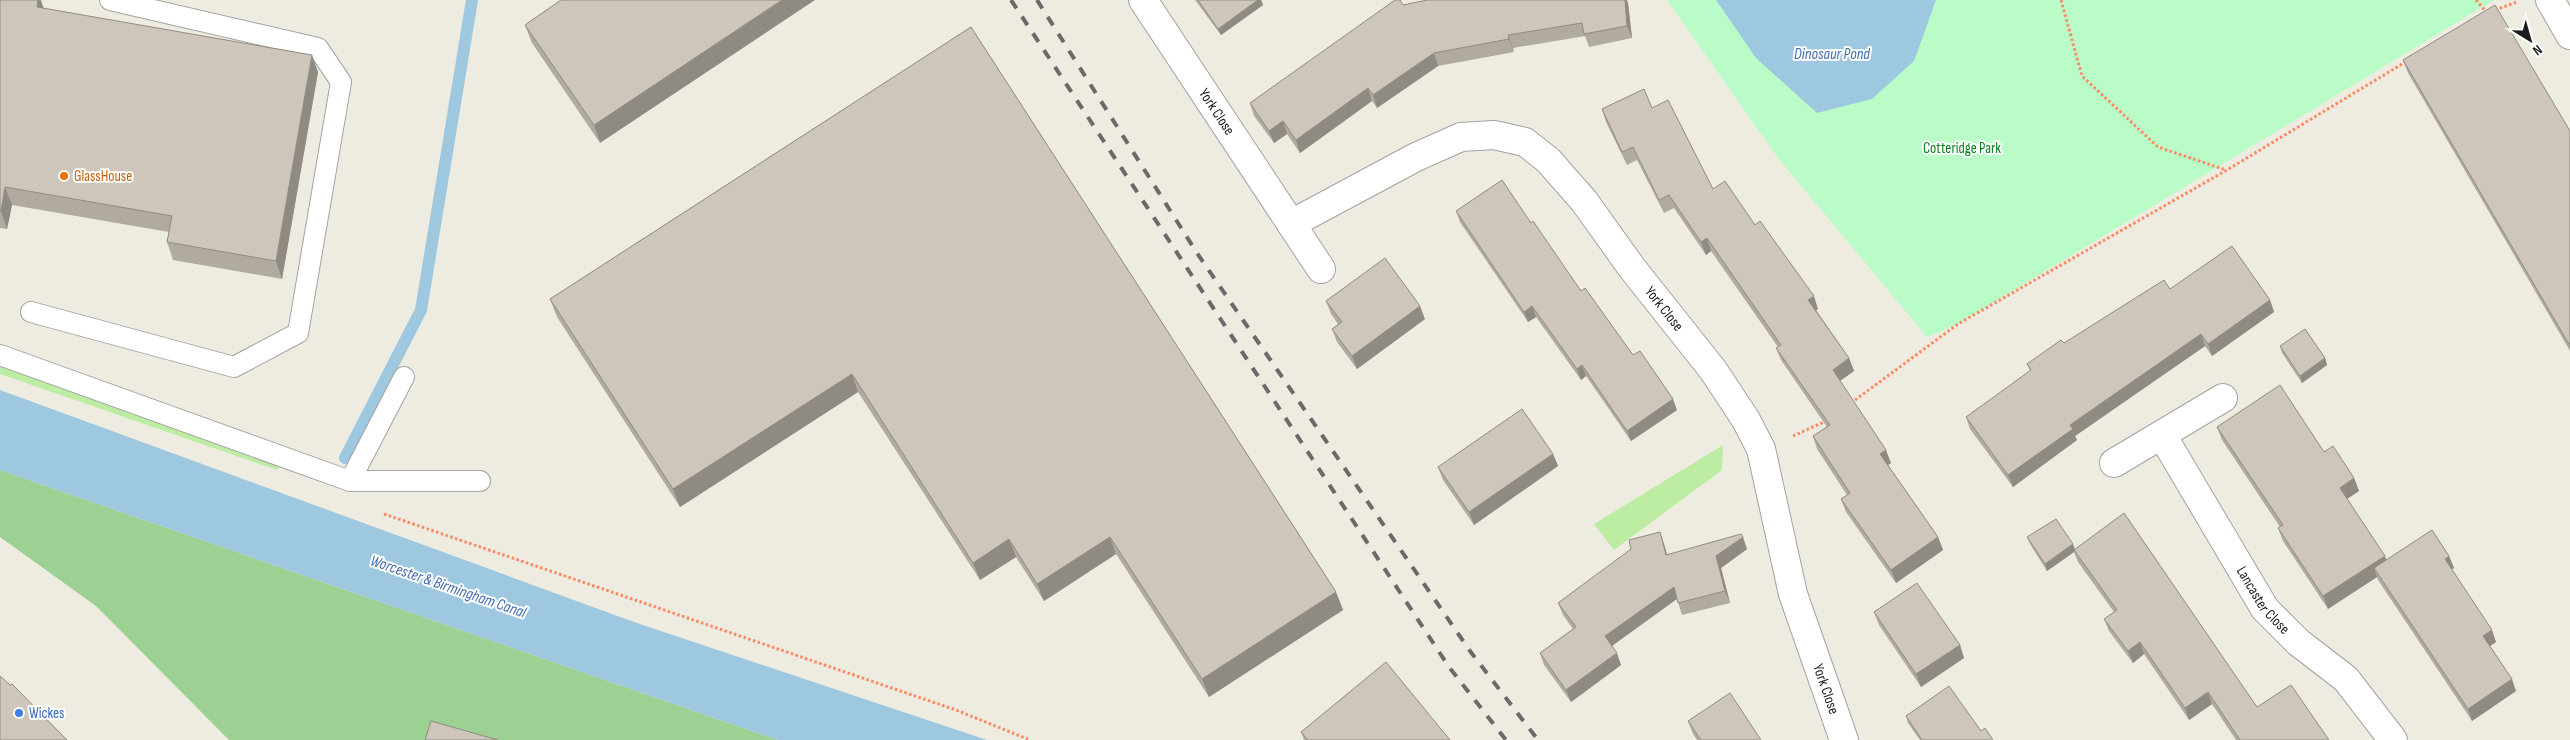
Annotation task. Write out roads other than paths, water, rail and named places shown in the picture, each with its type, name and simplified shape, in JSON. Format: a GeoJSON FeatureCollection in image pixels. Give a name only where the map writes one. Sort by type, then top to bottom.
{"type":"FeatureCollection","features":[{"type":"Feature","properties":{"kind":"street","name":"York Close"},"geometry":{"type":"LineString","coordinates":[[1143,0],[1321,269]]}},
{"type":"Feature","properties":{"kind":"street"},"geometry":{"type":"LineString","coordinates":[[2550,0],[2570,35]]}},
{"type":"Feature","properties":{"kind":"street","name":"York Close"},"geometry":{"type":"LineString","coordinates":[[1291,224],[1416,157],[1462,137],[1494,135],[1525,142],[1548,160],[1584,201],[1632,268],[1713,370],[1746,420],[1761,449],[1793,594],[1844,740]]}},
{"type":"Feature","properties":{"kind":"street"},"geometry":{"type":"LineString","coordinates":[[2114,463],[2223,398]]}},
{"type":"Feature","properties":{"kind":"street","name":"Lancaster Close"},"geometry":{"type":"LineString","coordinates":[[2162,435],[2264,609],[2298,642],[2346,679],[2393,740]]}},
{"type":"Feature","properties":{"kind":"lane"},"geometry":{"type":"LineString","coordinates":[[31,312],[234,367],[298,333],[341,82],[318,48],[110,0]]}},
{"type":"Feature","properties":{"kind":"lane"},"geometry":{"type":"LineString","coordinates":[[0,354],[350,481],[480,481]]}},
{"type":"Feature","properties":{"kind":"lane"},"geometry":{"type":"LineString","coordinates":[[350,481],[404,377]]}},
{"type":"Feature","properties":{"kind":"water","name":"Dinosaur Pond"},"geometry":{"type":"Polygon","coordinates":[[[1716,0],[1936,0],[1914,61],[1872,99],[1817,113],[1756,58],[1716,0]]]}},
{"type":"Feature","properties":{"kind":"water","name":"Worcester & Birmingham Canal"},"geometry":{"type":"Polygon","coordinates":[[[0,390],[634,622],[987,740],[778,740],[0,470],[0,390]]]}},
{"type":"Feature","properties":{"kind":"waterway"},"geometry":{"type":"LineString","coordinates":[[345,458],[421,310],[472,0]]}},
{"type":"Feature","properties":{"kind":"railway"},"geometry":{"type":"LineString","coordinates":[[1011,0],[1449,667],[1506,740]]}},
{"type":"Feature","properties":{"kind":"railway"},"geometry":{"type":"LineString","coordinates":[[1037,0],[1197,253],[1470,651],[1538,740]]}},
{"type":"Feature","properties":{"kind":"place","name":"GlassHouse"},"geometry":{"type":"Point","coordinates":[64,176]}},
{"type":"Feature","properties":{"kind":"place","name":"Wickes"},"geometry":{"type":"Point","coordinates":[19,713]}},
{"type":"Feature","properties":{"kind":"park label","name":"Cotteridge Park"},"geometry":{"type":"Point","coordinates":[1962,148]}}]}
